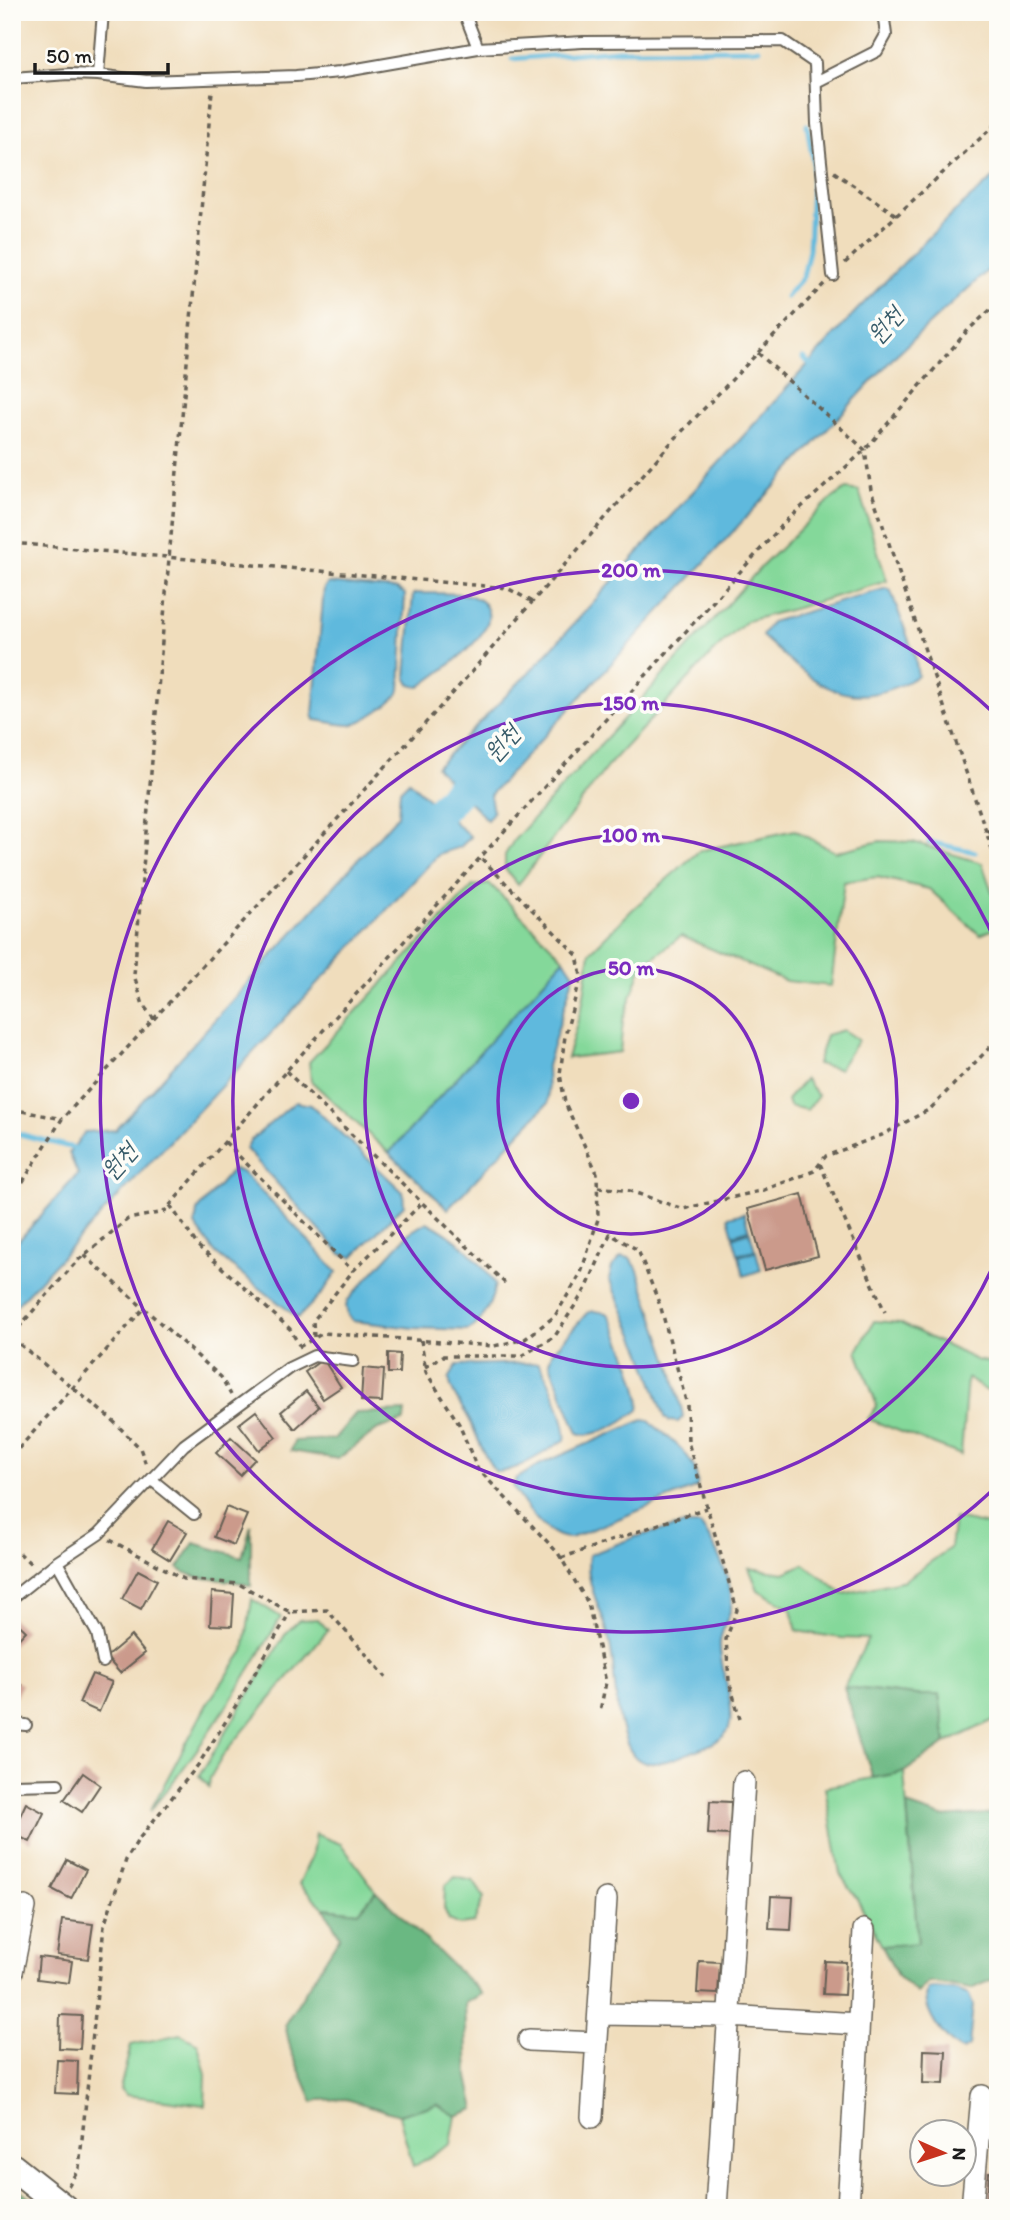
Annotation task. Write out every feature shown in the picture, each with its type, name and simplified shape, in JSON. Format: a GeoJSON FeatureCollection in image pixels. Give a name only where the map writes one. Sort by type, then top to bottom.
{"type":"FeatureCollection","features":[{"type":"Feature","properties":{"kind":"street"},"geometry":{"type":"LineString","coordinates":[[716,2208],[744,1782]]}},
{"type":"Feature","properties":{"kind":"street"},"geometry":{"type":"LineString","coordinates":[[592,2117],[606,1899]]}},
{"type":"Feature","properties":{"kind":"street"},"geometry":{"type":"LineString","coordinates":[[12,1972],[25,1907]]}},
{"type":"Feature","properties":{"kind":"street"},"geometry":{"type":"LineString","coordinates":[[848,2208],[864,1930]]}},
{"type":"Feature","properties":{"kind":"street"},"geometry":{"type":"LineString","coordinates":[[599,2014],[729,2016],[858,2024]]}},
{"type":"Feature","properties":{"kind":"street"},"geometry":{"type":"LineString","coordinates":[[530,2040],[597,2043]]}},
{"type":"Feature","properties":{"kind":"street"},"geometry":{"type":"LineString","coordinates":[[972,2208],[982,2096]]}},
{"type":"Feature","properties":{"kind":"street"},"geometry":{"type":"LineString","coordinates":[[12,2167],[61,2205]]}},
{"type":"Feature","properties":{"kind":"lane"},"geometry":{"type":"LineString","coordinates":[[98,75],[103,12]]}},
{"type":"Feature","properties":{"kind":"lane"},"geometry":{"type":"LineString","coordinates":[[464,12],[478,48]]}},
{"type":"Feature","properties":{"kind":"lane"},"geometry":{"type":"LineString","coordinates":[[816,82],[877,51],[886,35],[883,12]]}},
{"type":"Feature","properties":{"kind":"lane"},"geometry":{"type":"LineString","coordinates":[[12,78],[69,74],[146,81],[296,76],[340,72],[478,48],[583,42],[783,41],[815,63],[817,124],[833,275]]}},
{"type":"Feature","properties":{"kind":"lane"},"geometry":{"type":"LineString","coordinates":[[12,1598],[57,1562],[99,1534],[184,1445],[289,1368],[314,1356],[353,1362]]}},
{"type":"Feature","properties":{"kind":"lane"},"geometry":{"type":"LineString","coordinates":[[152,1480],[194,1514]]}},
{"type":"Feature","properties":{"kind":"lane"},"geometry":{"type":"LineString","coordinates":[[57,1562],[97,1633],[103,1662]]}},
{"type":"Feature","properties":{"kind":"lane"},"geometry":{"type":"LineString","coordinates":[[12,1724],[26,1725]]}},
{"type":"Feature","properties":{"kind":"lane"},"geometry":{"type":"LineString","coordinates":[[12,1785],[58,1784]]}},
{"type":"Feature","properties":{"kind":"path"},"geometry":{"type":"LineString","coordinates":[[154,1019],[143,1005],[134,975],[213,78]]}},
{"type":"Feature","properties":{"kind":"path"},"geometry":{"type":"LineString","coordinates":[[12,1199],[62,1119],[434,713],[668,446],[833,275],[998,122]]}},
{"type":"Feature","properties":{"kind":"path"},"geometry":{"type":"LineString","coordinates":[[821,162],[896,215]]}},
{"type":"Feature","properties":{"kind":"path"},"geometry":{"type":"LineString","coordinates":[[152,1480],[140,1448],[111,1419],[12,1336],[84,1255],[128,1219],[164,1212],[286,1071],[788,519],[865,450],[968,330],[998,303]]}},
{"type":"Feature","properties":{"kind":"path"},"geometry":{"type":"LineString","coordinates":[[758,353],[865,450],[871,490],[998,867]]}},
{"type":"Feature","properties":{"kind":"path"},"geometry":{"type":"LineString","coordinates":[[12,544],[507,588],[533,602]]}},
{"type":"Feature","properties":{"kind":"path"},"geometry":{"type":"LineString","coordinates":[[985,828],[998,839]]}},
{"type":"Feature","properties":{"kind":"path"},"geometry":{"type":"LineString","coordinates":[[289,1368],[299,1345],[323,1332],[494,1346],[525,1339],[555,1316],[581,1273],[598,1219],[597,1173],[565,1103],[560,1074],[565,1037],[581,976],[577,955],[481,858]]}},
{"type":"Feature","properties":{"kind":"path"},"geometry":{"type":"LineString","coordinates":[[597,1187],[630,1191],[683,1209],[764,1190],[814,1171],[826,1156],[882,1135],[930,1109],[998,1039]]}},
{"type":"Feature","properties":{"kind":"path"},"geometry":{"type":"LineString","coordinates":[[286,1071],[505,1283]]}},
{"type":"Feature","properties":{"kind":"path"},"geometry":{"type":"LineString","coordinates":[[12,1109],[62,1119]]}},
{"type":"Feature","properties":{"kind":"path"},"geometry":{"type":"LineString","coordinates":[[225,1142],[353,1271]]}},
{"type":"Feature","properties":{"kind":"path"},"geometry":{"type":"LineString","coordinates":[[820,1164],[886,1312]]}},
{"type":"Feature","properties":{"kind":"path"},"geometry":{"type":"LineString","coordinates":[[314,1337],[313,1321],[353,1271],[422,1203]]}},
{"type":"Feature","properties":{"kind":"path"},"geometry":{"type":"LineString","coordinates":[[170,1205],[198,1246],[290,1329],[299,1345]]}},
{"type":"Feature","properties":{"kind":"path"},"geometry":{"type":"LineString","coordinates":[[425,1367],[443,1356],[522,1356],[555,1336],[587,1287],[610,1234],[638,1250],[661,1308],[687,1405],[688,1441],[737,1610],[726,1639],[729,1681],[740,1719]]}},
{"type":"Feature","properties":{"kind":"path"},"geometry":{"type":"LineString","coordinates":[[84,1255],[221,1377],[237,1405]]}},
{"type":"Feature","properties":{"kind":"path"},"geometry":{"type":"LineString","coordinates":[[12,1456],[144,1309]]}},
{"type":"Feature","properties":{"kind":"path"},"geometry":{"type":"LineString","coordinates":[[421,1340],[426,1372],[459,1424],[477,1468],[561,1558],[588,1604],[606,1682],[600,1711]]}},
{"type":"Feature","properties":{"kind":"path"},"geometry":{"type":"LineString","coordinates":[[561,1558],[706,1508]]}},
{"type":"Feature","properties":{"kind":"path"},"geometry":{"type":"LineString","coordinates":[[99,1534],[184,1579],[239,1584],[290,1612],[327,1611],[386,1676]]}},
{"type":"Feature","properties":{"kind":"path"},"geometry":{"type":"LineString","coordinates":[[12,1546],[29,1561],[40,1576]]}},
{"type":"Feature","properties":{"kind":"path"},"geometry":{"type":"LineString","coordinates":[[61,2205],[79,2168],[104,1926],[126,1860],[138,1840],[198,1765],[290,1612]]}},
{"type":"Feature","properties":{"kind":"green space"},"geometry":{"type":"Polygon","coordinates":[[[846,489],[859,491],[887,581],[747,621],[715,650],[607,767],[518,885],[505,869],[505,855],[514,840],[762,566],[830,500],[846,489]]]}},
{"type":"Feature","properties":{"kind":"green space"},"geometry":{"type":"Polygon","coordinates":[[[795,830],[835,852],[880,841],[913,842],[982,863],[998,909],[998,927],[980,935],[929,889],[877,877],[844,882],[831,986],[786,981],[681,936],[642,966],[623,1020],[620,1052],[567,1058],[583,1002],[590,952],[633,909],[699,851],[795,830]]]}},
{"type":"Feature","properties":{"kind":"green space"},"geometry":{"type":"Polygon","coordinates":[[[490,884],[564,959],[389,1153],[311,1081],[309,1062],[473,886],[490,884]]]}},
{"type":"Feature","properties":{"kind":"green space"},"geometry":{"type":"Polygon","coordinates":[[[843,1030],[858,1040],[839,1069],[817,1064],[826,1035],[843,1030]]]}},
{"type":"Feature","properties":{"kind":"green space"},"geometry":{"type":"Polygon","coordinates":[[[805,1079],[818,1096],[807,1110],[789,1106],[787,1100],[805,1079]]]}},
{"type":"Feature","properties":{"kind":"green space"},"geometry":{"type":"Polygon","coordinates":[[[874,1321],[900,1323],[976,1360],[998,1364],[998,1390],[987,1391],[967,1378],[961,1455],[868,1419],[877,1406],[857,1351],[874,1321]]]}},
{"type":"Feature","properties":{"kind":"green space"},"geometry":{"type":"Polygon","coordinates":[[[405,1411],[404,1421],[378,1429],[338,1459],[291,1451],[294,1441],[334,1439],[356,1413],[405,1411]]]}},
{"type":"Feature","properties":{"kind":"green space"},"geometry":{"type":"Polygon","coordinates":[[[954,1518],[998,1527],[998,1718],[946,1743],[939,1695],[844,1687],[868,1639],[797,1631],[791,1609],[758,1590],[749,1568],[784,1573],[804,1564],[844,1594],[905,1580],[950,1548],[954,1518]]]}},
{"type":"Feature","properties":{"kind":"green space"},"geometry":{"type":"Polygon","coordinates":[[[251,1525],[251,1586],[194,1576],[178,1568],[194,1543],[242,1557],[251,1525]]]}},
{"type":"Feature","properties":{"kind":"green space"},"geometry":{"type":"Polygon","coordinates":[[[252,1599],[281,1617],[220,1717],[150,1811],[207,1704],[244,1651],[252,1599]]]}},
{"type":"Feature","properties":{"kind":"green space"},"geometry":{"type":"Polygon","coordinates":[[[318,1619],[328,1630],[224,1754],[210,1778],[209,1787],[199,1776],[286,1633],[299,1620],[318,1619]]]}},
{"type":"Feature","properties":{"kind":"green space"},"geometry":{"type":"Polygon","coordinates":[[[844,1687],[939,1695],[946,1743],[904,1772],[873,1778],[844,1687]]]}},
{"type":"Feature","properties":{"kind":"green space"},"geometry":{"type":"Polygon","coordinates":[[[904,1772],[918,1944],[882,1946],[840,1874],[825,1787],[904,1772]]]}},
{"type":"Feature","properties":{"kind":"green space"},"geometry":{"type":"Polygon","coordinates":[[[907,1805],[942,1817],[998,1813],[998,1980],[991,1980],[972,1989],[929,1982],[917,1993],[898,1977],[882,1946],[918,1943],[907,1805]]]}},
{"type":"Feature","properties":{"kind":"green space"},"geometry":{"type":"Polygon","coordinates":[[[315,1834],[341,1844],[376,1891],[359,1912],[324,1908],[299,1884],[312,1855],[315,1834]]]}},
{"type":"Feature","properties":{"kind":"green space"},"geometry":{"type":"Polygon","coordinates":[[[455,1877],[473,1881],[484,1897],[474,1923],[460,1925],[449,1920],[444,1908],[445,1886],[455,1877]]]}},
{"type":"Feature","properties":{"kind":"green space"},"geometry":{"type":"Polygon","coordinates":[[[376,1891],[482,1994],[465,2003],[468,2077],[475,2109],[456,2116],[437,2104],[399,2115],[346,2099],[313,2102],[291,2051],[285,2024],[340,1936],[324,1908],[359,1912],[376,1891]]]}},
{"type":"Feature","properties":{"kind":"green space"},"geometry":{"type":"Polygon","coordinates":[[[180,2034],[198,2044],[206,2075],[205,2105],[126,2095],[120,2089],[131,2045],[180,2034]]]}},
{"type":"Feature","properties":{"kind":"green space"},"geometry":{"type":"Polygon","coordinates":[[[437,2104],[456,2116],[451,2144],[413,2167],[399,2115],[437,2104]]]}},
{"type":"Feature","properties":{"kind":"green space"},"geometry":{"type":"Polygon","coordinates":[[[12,2183],[43,2208],[12,2208],[12,2183]]]}},
{"type":"Feature","properties":{"kind":"water"},"geometry":{"type":"Polygon","coordinates":[[[998,174],[998,261],[896,355],[490,795],[493,812],[487,820],[436,767],[542,659],[856,311],[953,213],[998,174]]]}},
{"type":"Feature","properties":{"kind":"water"},"geometry":{"type":"Polygon","coordinates":[[[328,583],[397,589],[405,594],[400,690],[377,711],[349,725],[315,720],[313,714],[324,588],[328,583]]]}},
{"type":"Feature","properties":{"kind":"water"},"geometry":{"type":"Polygon","coordinates":[[[887,588],[891,591],[915,657],[918,676],[893,688],[871,694],[834,690],[799,669],[762,636],[771,622],[887,588]]]}},
{"type":"Feature","properties":{"kind":"water"},"geometry":{"type":"Polygon","coordinates":[[[413,594],[471,596],[485,605],[488,617],[477,640],[420,687],[411,684],[406,676],[413,594]]]}},
{"type":"Feature","properties":{"kind":"water"},"geometry":{"type":"Polygon","coordinates":[[[409,781],[471,837],[460,847],[439,854],[12,1310],[12,1248],[78,1174],[69,1153],[85,1132],[116,1130],[398,815],[400,790],[409,781]]]}},
{"type":"Feature","properties":{"kind":"water"},"geometry":{"type":"Polygon","coordinates":[[[564,959],[574,974],[547,1066],[548,1103],[448,1209],[389,1153],[564,959]]]}},
{"type":"Feature","properties":{"kind":"water"},"geometry":{"type":"Polygon","coordinates":[[[295,1102],[311,1105],[403,1192],[404,1205],[353,1257],[341,1254],[246,1149],[250,1141],[295,1102]]]}},
{"type":"Feature","properties":{"kind":"water"},"geometry":{"type":"Polygon","coordinates":[[[233,1169],[242,1172],[337,1272],[323,1292],[298,1318],[216,1254],[195,1225],[197,1211],[233,1169]]]}},
{"type":"Feature","properties":{"kind":"water"},"geometry":{"type":"Polygon","coordinates":[[[744,1213],[749,1230],[733,1235],[728,1217],[744,1213]]]}},
{"type":"Feature","properties":{"kind":"water"},"geometry":{"type":"Polygon","coordinates":[[[427,1222],[465,1248],[495,1284],[490,1304],[483,1317],[468,1330],[413,1328],[353,1321],[348,1316],[348,1300],[409,1233],[427,1222]]]}},
{"type":"Feature","properties":{"kind":"water"},"geometry":{"type":"Polygon","coordinates":[[[750,1232],[755,1250],[738,1254],[733,1237],[750,1232]]]}},
{"type":"Feature","properties":{"kind":"water"},"geometry":{"type":"Polygon","coordinates":[[[756,1251],[761,1270],[744,1276],[739,1256],[756,1251]]]}},
{"type":"Feature","properties":{"kind":"water"},"geometry":{"type":"Polygon","coordinates":[[[621,1257],[630,1258],[637,1268],[672,1370],[683,1417],[678,1422],[669,1421],[665,1417],[641,1350],[609,1279],[612,1267],[621,1257]]]}},
{"type":"Feature","properties":{"kind":"water"},"geometry":{"type":"Polygon","coordinates":[[[594,1311],[610,1316],[634,1377],[640,1401],[639,1410],[626,1419],[602,1431],[585,1434],[578,1433],[549,1362],[552,1353],[587,1313],[594,1311]]]}},
{"type":"Feature","properties":{"kind":"water"},"geometry":{"type":"Polygon","coordinates":[[[538,1363],[556,1400],[565,1440],[522,1465],[496,1472],[484,1454],[449,1379],[457,1365],[538,1363]]]}},
{"type":"Feature","properties":{"kind":"water"},"geometry":{"type":"Polygon","coordinates":[[[643,1420],[649,1421],[689,1458],[697,1477],[697,1487],[571,1538],[562,1537],[545,1528],[513,1487],[516,1479],[541,1464],[643,1420]]]}},
{"type":"Feature","properties":{"kind":"water"},"geometry":{"type":"Polygon","coordinates":[[[684,1525],[700,1525],[706,1532],[717,1552],[730,1588],[731,1608],[721,1635],[720,1654],[731,1718],[727,1732],[704,1747],[669,1760],[643,1762],[628,1746],[619,1718],[609,1639],[590,1579],[589,1555],[635,1537],[684,1525]]]}},
{"type":"Feature","properties":{"kind":"water"},"geometry":{"type":"Polygon","coordinates":[[[928,1989],[956,1990],[969,1995],[973,2005],[969,2046],[962,2050],[948,2040],[931,2015],[926,1997],[928,1989]]]}},
{"type":"Feature","properties":{"kind":"building"},"geometry":{"type":"Polygon","coordinates":[[[802,1194],[818,1256],[765,1270],[748,1209],[802,1194]]]}},
{"type":"Feature","properties":{"kind":"building"},"geometry":{"type":"Polygon","coordinates":[[[388,1353],[400,1354],[399,1373],[388,1373],[388,1353]]]}},
{"type":"Feature","properties":{"kind":"building"},"geometry":{"type":"Polygon","coordinates":[[[323,1359],[341,1387],[323,1399],[305,1372],[323,1359]]]}},
{"type":"Feature","properties":{"kind":"building"},"geometry":{"type":"Polygon","coordinates":[[[363,1368],[384,1370],[382,1402],[361,1401],[363,1368]]]}},
{"type":"Feature","properties":{"kind":"building"},"geometry":{"type":"Polygon","coordinates":[[[306,1391],[319,1407],[295,1429],[281,1412],[306,1391]]]}},
{"type":"Feature","properties":{"kind":"building"},"geometry":{"type":"Polygon","coordinates":[[[256,1411],[276,1437],[259,1450],[239,1424],[256,1411]]]}},
{"type":"Feature","properties":{"kind":"building"},"geometry":{"type":"Polygon","coordinates":[[[231,1437],[255,1459],[240,1475],[216,1453],[231,1437]]]}},
{"type":"Feature","properties":{"kind":"building"},"geometry":{"type":"Polygon","coordinates":[[[226,1507],[247,1515],[234,1545],[214,1537],[226,1507]]]}},
{"type":"Feature","properties":{"kind":"building"},"geometry":{"type":"Polygon","coordinates":[[[168,1521],[187,1532],[170,1560],[152,1549],[168,1521]]]}},
{"type":"Feature","properties":{"kind":"building"},"geometry":{"type":"Polygon","coordinates":[[[138,1570],[157,1580],[141,1609],[122,1599],[138,1570]]]}},
{"type":"Feature","properties":{"kind":"building"},"geometry":{"type":"Polygon","coordinates":[[[212,1592],[234,1594],[232,1626],[210,1625],[212,1592]]]}},
{"type":"Feature","properties":{"kind":"building"},"geometry":{"type":"Polygon","coordinates":[[[12,1618],[26,1631],[12,1646],[12,1618]]]}},
{"type":"Feature","properties":{"kind":"building"},"geometry":{"type":"Polygon","coordinates":[[[131,1636],[145,1653],[120,1673],[106,1657],[131,1636]]]}},
{"type":"Feature","properties":{"kind":"building"},"geometry":{"type":"Polygon","coordinates":[[[92,1674],[112,1682],[99,1712],[79,1703],[92,1674]]]}},
{"type":"Feature","properties":{"kind":"building"},"geometry":{"type":"Polygon","coordinates":[[[12,1679],[22,1685],[12,1703],[12,1679]]]}},
{"type":"Feature","properties":{"kind":"building"},"geometry":{"type":"Polygon","coordinates":[[[83,1773],[100,1785],[82,1812],[64,1800],[83,1773]]]}},
{"type":"Feature","properties":{"kind":"building"},"geometry":{"type":"Polygon","coordinates":[[[710,1801],[731,1802],[730,1835],[708,1834],[710,1801]]]}},
{"type":"Feature","properties":{"kind":"building"},"geometry":{"type":"Polygon","coordinates":[[[26,1803],[44,1813],[30,1842],[12,1833],[26,1803]]]}},
{"type":"Feature","properties":{"kind":"building"},"geometry":{"type":"Polygon","coordinates":[[[67,1860],[86,1870],[71,1899],[52,1889],[67,1860]]]}},
{"type":"Feature","properties":{"kind":"building"},"geometry":{"type":"Polygon","coordinates":[[[771,1896],[793,1897],[791,1930],[769,1929],[771,1896]]]}},
{"type":"Feature","properties":{"kind":"building"},"geometry":{"type":"Polygon","coordinates":[[[62,1920],[93,1924],[88,1959],[57,1955],[62,1920]]]}},
{"type":"Feature","properties":{"kind":"building"},"geometry":{"type":"Polygon","coordinates":[[[39,1957],[72,1961],[69,1983],[37,1979],[39,1957]]]}},
{"type":"Feature","properties":{"kind":"building"},"geometry":{"type":"Polygon","coordinates":[[[699,1961],[720,1962],[718,1994],[697,1993],[699,1961]]]}},
{"type":"Feature","properties":{"kind":"building"},"geometry":{"type":"Polygon","coordinates":[[[825,1961],[846,1962],[844,1995],[823,1994],[825,1961]]]}},
{"type":"Feature","properties":{"kind":"building"},"geometry":{"type":"Polygon","coordinates":[[[60,2015],[82,2016],[80,2049],[59,2048],[60,2015]]]}},
{"type":"Feature","properties":{"kind":"building"},"geometry":{"type":"Polygon","coordinates":[[[924,2050],[946,2051],[944,2084],[923,2083],[924,2050]]]}},
{"type":"Feature","properties":{"kind":"building"},"geometry":{"type":"Polygon","coordinates":[[[57,2060],[78,2061],[77,2094],[55,2093],[57,2060]]]}},
{"type":"Feature","properties":{"kind":"building"},"geometry":{"type":"Polygon","coordinates":[[[989,2172],[998,2173],[998,2205],[987,2205],[989,2172]]]}},
{"type":"Feature","properties":{"kind":"waterway"},"geometry":{"type":"LineString","coordinates":[[512,59],[617,50],[759,49]]}},
{"type":"Feature","properties":{"kind":"waterway"},"geometry":{"type":"LineString","coordinates":[[786,297],[803,277],[809,250],[813,162],[807,125]]}},
{"type":"Feature","properties":{"kind":"waterway"},"geometry":{"type":"LineString","coordinates":[[803,358],[814,367]]}},
{"type":"Feature","properties":{"kind":"waterway","name":"원천"},"geometry":{"type":"LineString","coordinates":[[413,840],[487,760]]}},
{"type":"Feature","properties":{"kind":"waterway"},"geometry":{"type":"LineString","coordinates":[[929,842],[975,852]]}},
{"type":"Feature","properties":{"kind":"waterway"},"geometry":{"type":"LineString","coordinates":[[12,1132],[77,1149]]}}]}
